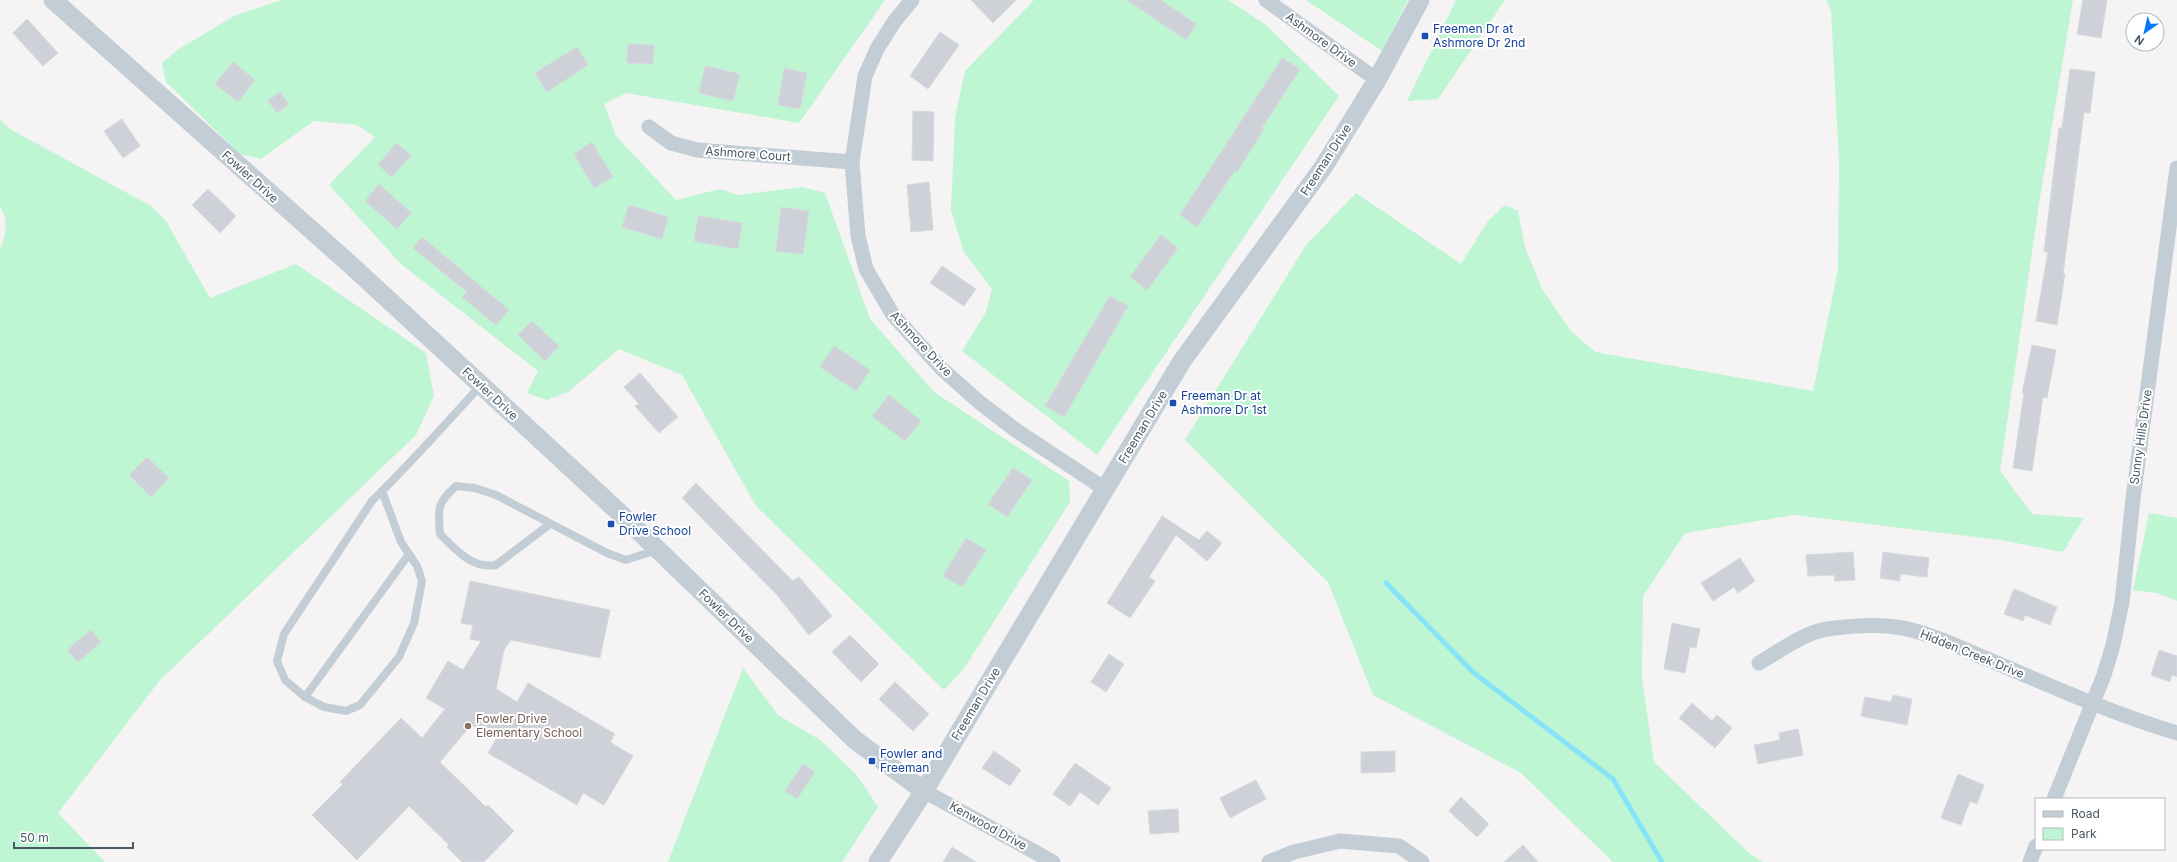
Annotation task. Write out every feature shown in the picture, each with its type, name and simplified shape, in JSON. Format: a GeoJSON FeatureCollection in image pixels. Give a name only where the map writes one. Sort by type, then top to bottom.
{"type":"FeatureCollection","features":[{"type":"Feature","properties":{"kind":"street","name":"Fowler Drive"},"geometry":{"type":"LineString","coordinates":[[53,0],[353,267],[481,385],[658,550],[855,740],[924,791]]}},
{"type":"Feature","properties":{"kind":"street","name":"Ashmore Drive"},"geometry":{"type":"LineString","coordinates":[[912,0],[894,22],[877,49],[865,76],[852,162],[858,236],[866,269],[893,315],[942,369],[979,402],[1016,431],[1106,489]]}},
{"type":"Feature","properties":{"kind":"street","name":"Ashmore Drive"},"geometry":{"type":"LineString","coordinates":[[1266,0],[1376,80]]}},
{"type":"Feature","properties":{"kind":"street","name":"Freeman Drive"},"geometry":{"type":"LineString","coordinates":[[878,862],[924,791],[1182,361],[1320,172],[1376,80],[1420,0]]}},
{"type":"Feature","properties":{"kind":"street","name":"Ashmore Court"},"geometry":{"type":"LineString","coordinates":[[649,127],[671,143],[697,150],[852,162]]}},
{"type":"Feature","properties":{"kind":"street","name":"Sunny Hills Drive"},"geometry":{"type":"LineString","coordinates":[[2054,798],[2104,675],[2113,645],[2122,602],[2133,498],[2177,168]]}},
{"type":"Feature","properties":{"kind":"street","name":"Hidden Creek Drive"},"geometry":{"type":"LineString","coordinates":[[1759,663],[1796,641],[1825,629],[1866,626],[1897,627],[1929,635],[2133,720],[2177,733]]}},
{"type":"Feature","properties":{"kind":"street","name":"Kenwood Drive"},"geometry":{"type":"LineString","coordinates":[[924,791],[1053,862]]}},
{"type":"Feature","properties":{"kind":"street"},"geometry":{"type":"LineString","coordinates":[[1269,862],[1294,852],[1340,841],[1399,846],[1422,862]]}},
{"type":"Feature","properties":{"kind":"street"},"geometry":{"type":"LineString","coordinates":[[2030,862],[2035,849]]}},
{"type":"Feature","properties":{"kind":"lane"},"geometry":{"type":"LineString","coordinates":[[382,491],[401,542],[417,566],[422,580],[421,593],[414,623],[399,658],[360,705],[346,711],[324,708],[305,697],[286,680],[277,661],[284,634],[372,501],[382,491],[408,466],[481,385]]}},
{"type":"Feature","properties":{"kind":"lane"},"geometry":{"type":"LineString","coordinates":[[550,524],[496,565],[486,567],[465,558],[440,534],[438,514],[442,499],[456,486],[475,488],[496,496],[550,524],[626,560],[658,550]]}},
{"type":"Feature","properties":{"kind":"lane"},"geometry":{"type":"LineString","coordinates":[[305,697],[409,554]]}},
{"type":"Feature","properties":{"kind":"green space"},"geometry":{"type":"Polygon","coordinates":[[[281,0],[885,0],[799,123],[626,93],[604,104],[616,136],[676,200],[720,189],[737,195],[802,187],[825,193],[870,319],[934,392],[1069,481],[1070,502],[963,670],[944,690],[756,506],[682,375],[619,349],[568,392],[547,400],[527,393],[538,371],[401,264],[329,185],[375,137],[357,125],[314,121],[261,159],[240,154],[166,82],[162,63],[179,49],[234,16],[281,0]]]}},
{"type":"Feature","properties":{"kind":"green space"},"geometry":{"type":"Polygon","coordinates":[[[1034,0],[1228,0],[1265,24],[1339,96],[1097,455],[962,351],[986,312],[992,289],[964,252],[951,210],[955,117],[965,71],[1034,0]]]}},
{"type":"Feature","properties":{"kind":"green space"},"geometry":{"type":"Polygon","coordinates":[[[1306,0],[1408,0],[1382,51],[1306,0]]]}},
{"type":"Feature","properties":{"kind":"green space"},"geometry":{"type":"Polygon","coordinates":[[[1456,0],[1505,0],[1438,99],[1407,101],[1456,0]]]}},
{"type":"Feature","properties":{"kind":"green space"},"geometry":{"type":"Polygon","coordinates":[[[1826,0],[2073,0],[2040,198],[2000,471],[2032,514],[2084,518],[2063,552],[2001,540],[1794,515],[1685,533],[1643,596],[1642,678],[1654,762],[1750,854],[1763,862],[1613,862],[1521,773],[1373,695],[1328,582],[1185,440],[1306,245],[1356,193],[1461,264],[1488,221],[1505,205],[1518,211],[1525,247],[1542,289],[1571,331],[1595,352],[1813,391],[1838,270],[1839,162],[1831,11],[1826,0]]]}},
{"type":"Feature","properties":{"kind":"green space"},"geometry":{"type":"Polygon","coordinates":[[[0,120],[10,129],[151,206],[166,221],[210,298],[296,264],[426,353],[434,396],[416,435],[160,680],[58,813],[105,862],[0,862],[0,249],[4,239],[6,222],[0,207],[0,120]]]}},
{"type":"Feature","properties":{"kind":"green space"},"geometry":{"type":"Polygon","coordinates":[[[2149,513],[2177,518],[2177,601],[2157,593],[2133,590],[2149,513]]]}},
{"type":"Feature","properties":{"kind":"green space"},"geometry":{"type":"Polygon","coordinates":[[[743,668],[778,715],[820,740],[856,774],[878,807],[842,862],[668,862],[743,668]]]}},
{"type":"Feature","properties":{"kind":"building"},"geometry":{"type":"Polygon","coordinates":[[[971,0],[1016,0],[993,23],[971,0]]]}},
{"type":"Feature","properties":{"kind":"building"},"geometry":{"type":"Polygon","coordinates":[[[1127,0],[1161,0],[1196,24],[1186,40],[1127,0]]]}},
{"type":"Feature","properties":{"kind":"building"},"geometry":{"type":"Polygon","coordinates":[[[2083,0],[2107,0],[2101,38],[2077,34],[2083,0]]]}},
{"type":"Feature","properties":{"kind":"building"},"geometry":{"type":"Polygon","coordinates":[[[27,19],[58,53],[43,66],[13,33],[27,19]]]}},
{"type":"Feature","properties":{"kind":"building"},"geometry":{"type":"Polygon","coordinates":[[[940,32],[959,45],[928,89],[910,76],[940,32]]]}},
{"type":"Feature","properties":{"kind":"building"},"geometry":{"type":"Polygon","coordinates":[[[628,44],[654,45],[653,64],[627,63],[628,44]]]}},
{"type":"Feature","properties":{"kind":"building"},"geometry":{"type":"Polygon","coordinates":[[[577,47],[588,65],[547,92],[535,73],[577,47]]]}},
{"type":"Feature","properties":{"kind":"building"},"geometry":{"type":"Polygon","coordinates":[[[1282,58],[1300,69],[1262,128],[1264,129],[1237,172],[1235,170],[1197,227],[1180,215],[1282,58]]]}},
{"type":"Feature","properties":{"kind":"building"},"geometry":{"type":"Polygon","coordinates":[[[233,62],[255,80],[238,102],[215,84],[233,62]]]}},
{"type":"Feature","properties":{"kind":"building"},"geometry":{"type":"Polygon","coordinates":[[[705,66],[740,74],[733,101],[699,93],[705,66]]]}},
{"type":"Feature","properties":{"kind":"building"},"geometry":{"type":"Polygon","coordinates":[[[784,68],[807,73],[800,109],[778,105],[784,68]]]}},
{"type":"Feature","properties":{"kind":"building"},"geometry":{"type":"Polygon","coordinates":[[[2070,69],[2095,72],[2090,113],[2084,112],[2063,274],[2065,274],[2057,325],[2036,321],[2048,252],[2044,252],[2059,128],[2062,128],[2070,69]]]}},
{"type":"Feature","properties":{"kind":"building"},"geometry":{"type":"Polygon","coordinates":[[[280,92],[289,104],[277,113],[268,101],[280,92]]]}},
{"type":"Feature","properties":{"kind":"building"},"geometry":{"type":"Polygon","coordinates":[[[913,111],[934,112],[933,161],[912,160],[913,111]]]}},
{"type":"Feature","properties":{"kind":"building"},"geometry":{"type":"Polygon","coordinates":[[[122,119],[140,146],[123,158],[104,131],[122,119]]]}},
{"type":"Feature","properties":{"kind":"building"},"geometry":{"type":"Polygon","coordinates":[[[592,142],[613,177],[594,188],[574,154],[592,142]]]}},
{"type":"Feature","properties":{"kind":"building"},"geometry":{"type":"Polygon","coordinates":[[[396,143],[411,155],[392,177],[378,165],[396,143]]]}},
{"type":"Feature","properties":{"kind":"building"},"geometry":{"type":"Polygon","coordinates":[[[929,182],[933,230],[911,232],[907,185],[929,182]]]}},
{"type":"Feature","properties":{"kind":"building"},"geometry":{"type":"Polygon","coordinates":[[[379,184],[411,213],[397,229],[365,201],[379,184]]]}},
{"type":"Feature","properties":{"kind":"building"},"geometry":{"type":"Polygon","coordinates":[[[208,189],[236,216],[220,233],[192,205],[208,189]]]}},
{"type":"Feature","properties":{"kind":"building"},"geometry":{"type":"Polygon","coordinates":[[[629,205],[668,217],[662,239],[622,227],[629,205]]]}},
{"type":"Feature","properties":{"kind":"building"},"geometry":{"type":"Polygon","coordinates":[[[781,207],[809,211],[803,254],[776,251],[781,207]]]}},
{"type":"Feature","properties":{"kind":"building"},"geometry":{"type":"Polygon","coordinates":[[[698,216],[742,223],[738,249],[694,241],[698,216]]]}},
{"type":"Feature","properties":{"kind":"building"},"geometry":{"type":"Polygon","coordinates":[[[1161,235],[1178,248],[1147,290],[1130,277],[1161,235]]]}},
{"type":"Feature","properties":{"kind":"building"},"geometry":{"type":"Polygon","coordinates":[[[422,237],[509,310],[496,325],[462,297],[467,292],[413,248],[422,237]]]}},
{"type":"Feature","properties":{"kind":"building"},"geometry":{"type":"Polygon","coordinates":[[[942,266],[976,289],[964,306],[930,283],[942,266]]]}},
{"type":"Feature","properties":{"kind":"building"},"geometry":{"type":"Polygon","coordinates":[[[1110,296],[1128,306],[1064,417],[1045,406],[1110,296]]]}},
{"type":"Feature","properties":{"kind":"building"},"geometry":{"type":"Polygon","coordinates":[[[532,321],[559,346],[545,361],[518,335],[532,321]]]}},
{"type":"Feature","properties":{"kind":"building"},"geometry":{"type":"Polygon","coordinates":[[[2032,345],[2056,350],[2047,398],[2043,397],[2032,471],[2013,468],[2024,393],[2022,393],[2032,345]]]}},
{"type":"Feature","properties":{"kind":"building"},"geometry":{"type":"Polygon","coordinates":[[[834,346],[870,370],[856,391],[820,367],[834,346]]]}},
{"type":"Feature","properties":{"kind":"building"},"geometry":{"type":"Polygon","coordinates":[[[640,373],[678,417],[659,433],[635,406],[639,404],[624,387],[640,373]]]}},
{"type":"Feature","properties":{"kind":"building"},"geometry":{"type":"Polygon","coordinates":[[[889,395],[921,421],[905,441],[872,416],[889,395]]]}},
{"type":"Feature","properties":{"kind":"building"},"geometry":{"type":"Polygon","coordinates":[[[147,457],[169,478],[151,497],[129,475],[147,457]]]}},
{"type":"Feature","properties":{"kind":"building"},"geometry":{"type":"Polygon","coordinates":[[[1013,468],[1032,480],[1007,517],[988,504],[1013,468]]]}},
{"type":"Feature","properties":{"kind":"building"},"geometry":{"type":"Polygon","coordinates":[[[696,483],[793,581],[799,577],[832,616],[809,635],[777,595],[682,498],[696,483]]]}},
{"type":"Feature","properties":{"kind":"building"},"geometry":{"type":"Polygon","coordinates":[[[1162,516],[1199,540],[1207,531],[1222,543],[1207,561],[1176,535],[1149,577],[1155,581],[1130,618],[1107,603],[1162,516]]]}},
{"type":"Feature","properties":{"kind":"building"},"geometry":{"type":"Polygon","coordinates":[[[966,538],[986,550],[962,587],[943,576],[966,538]]]}},
{"type":"Feature","properties":{"kind":"building"},"geometry":{"type":"Polygon","coordinates":[[[1853,552],[1855,580],[1835,581],[1834,575],[1808,576],[1806,555],[1853,552]]]}},
{"type":"Feature","properties":{"kind":"building"},"geometry":{"type":"Polygon","coordinates":[[[1883,552],[1929,558],[1927,577],[1900,574],[1900,581],[1880,578],[1883,552]]]}},
{"type":"Feature","properties":{"kind":"building"},"geometry":{"type":"Polygon","coordinates":[[[1740,558],[1755,581],[1738,593],[1734,587],[1713,601],[1701,583],[1740,558]]]}},
{"type":"Feature","properties":{"kind":"building"},"geometry":{"type":"Polygon","coordinates":[[[470,581],[610,610],[600,658],[511,640],[504,650],[496,689],[517,702],[528,683],[615,734],[610,742],[633,756],[604,805],[583,793],[577,805],[488,753],[496,739],[471,725],[440,762],[486,807],[488,805],[514,831],[484,862],[462,862],[447,847],[449,845],[409,806],[357,860],[312,815],[343,784],[340,782],[401,718],[422,738],[445,709],[426,698],[448,661],[463,670],[481,641],[470,639],[473,625],[461,623],[470,581]]]}},
{"type":"Feature","properties":{"kind":"building"},"geometry":{"type":"Polygon","coordinates":[[[2014,589],[2057,607],[2050,625],[2025,615],[2023,621],[2004,614],[2014,589]]]}},
{"type":"Feature","properties":{"kind":"building"},"geometry":{"type":"Polygon","coordinates":[[[1672,623],[1700,629],[1696,648],[1690,647],[1685,673],[1664,669],[1672,623]]]}},
{"type":"Feature","properties":{"kind":"building"},"geometry":{"type":"Polygon","coordinates":[[[91,630],[101,642],[78,662],[67,650],[91,630]]]}},
{"type":"Feature","properties":{"kind":"building"},"geometry":{"type":"Polygon","coordinates":[[[850,635],[879,664],[861,682],[832,652],[850,635]]]}},
{"type":"Feature","properties":{"kind":"building"},"geometry":{"type":"Polygon","coordinates":[[[2159,650],[2177,656],[2177,677],[2172,675],[2170,682],[2151,675],[2159,650]]]}},
{"type":"Feature","properties":{"kind":"building"},"geometry":{"type":"Polygon","coordinates":[[[1109,654],[1124,664],[1106,692],[1091,682],[1109,654]]]}},
{"type":"Feature","properties":{"kind":"building"},"geometry":{"type":"Polygon","coordinates":[[[895,682],[929,714],[913,731],[879,699],[895,682]]]}},
{"type":"Feature","properties":{"kind":"building"},"geometry":{"type":"Polygon","coordinates":[[[1893,695],[1912,699],[1907,725],[1861,716],[1865,697],[1891,702],[1893,695]]]}},
{"type":"Feature","properties":{"kind":"building"},"geometry":{"type":"Polygon","coordinates":[[[1692,703],[1712,721],[1717,715],[1732,728],[1715,748],[1679,718],[1692,703]]]}},
{"type":"Feature","properties":{"kind":"building"},"geometry":{"type":"Polygon","coordinates":[[[1798,729],[1803,755],[1758,764],[1754,745],[1780,740],[1779,733],[1798,729]]]}},
{"type":"Feature","properties":{"kind":"building"},"geometry":{"type":"Polygon","coordinates":[[[994,751],[1021,770],[1010,786],[982,768],[994,751]]]}},
{"type":"Feature","properties":{"kind":"building"},"geometry":{"type":"Polygon","coordinates":[[[1395,751],[1395,772],[1361,773],[1361,752],[1395,751]]]}},
{"type":"Feature","properties":{"kind":"building"},"geometry":{"type":"Polygon","coordinates":[[[1075,763],[1111,788],[1098,805],[1080,792],[1070,806],[1053,794],[1075,763]]]}},
{"type":"Feature","properties":{"kind":"building"},"geometry":{"type":"Polygon","coordinates":[[[803,764],[815,772],[797,799],[785,791],[803,764]]]}},
{"type":"Feature","properties":{"kind":"building"},"geometry":{"type":"Polygon","coordinates":[[[1958,774],[1984,785],[1977,804],[1970,801],[1961,825],[1941,818],[1958,774]]]}},
{"type":"Feature","properties":{"kind":"building"},"geometry":{"type":"Polygon","coordinates":[[[1256,780],[1266,799],[1230,818],[1220,798],[1256,780]]]}},
{"type":"Feature","properties":{"kind":"building"},"geometry":{"type":"Polygon","coordinates":[[[1461,797],[1489,824],[1477,837],[1449,811],[1461,797]]]}},
{"type":"Feature","properties":{"kind":"building"},"geometry":{"type":"Polygon","coordinates":[[[1178,809],[1179,832],[1150,834],[1148,811],[1178,809]]]}},
{"type":"Feature","properties":{"kind":"building"},"geometry":{"type":"Polygon","coordinates":[[[1523,845],[1538,862],[1504,862],[1523,845]]]}},
{"type":"Feature","properties":{"kind":"building"},"geometry":{"type":"Polygon","coordinates":[[[952,847],[976,862],[943,862],[952,847]]]}},
{"type":"Feature","properties":{"kind":"waterway"},"geometry":{"type":"LineString","coordinates":[[1386,583],[1474,673],[1613,779],[1662,862]]}},
{"type":"Feature","properties":{"kind":"place","name":"Freemen Dr at Ashmore Dr 2nd"},"geometry":{"type":"Point","coordinates":[1425,36]}},
{"type":"Feature","properties":{"kind":"place","name":"Freeman Dr at Ashmore Dr 1st"},"geometry":{"type":"Point","coordinates":[1173,403]}},
{"type":"Feature","properties":{"kind":"place","name":"Fowler Drive School"},"geometry":{"type":"Point","coordinates":[611,524]}},
{"type":"Feature","properties":{"kind":"place","name":"Fowler Drive Elementary School"},"geometry":{"type":"Point","coordinates":[468,726]}},
{"type":"Feature","properties":{"kind":"place","name":"Fowler and Freeman"},"geometry":{"type":"Point","coordinates":[872,761]}}]}
